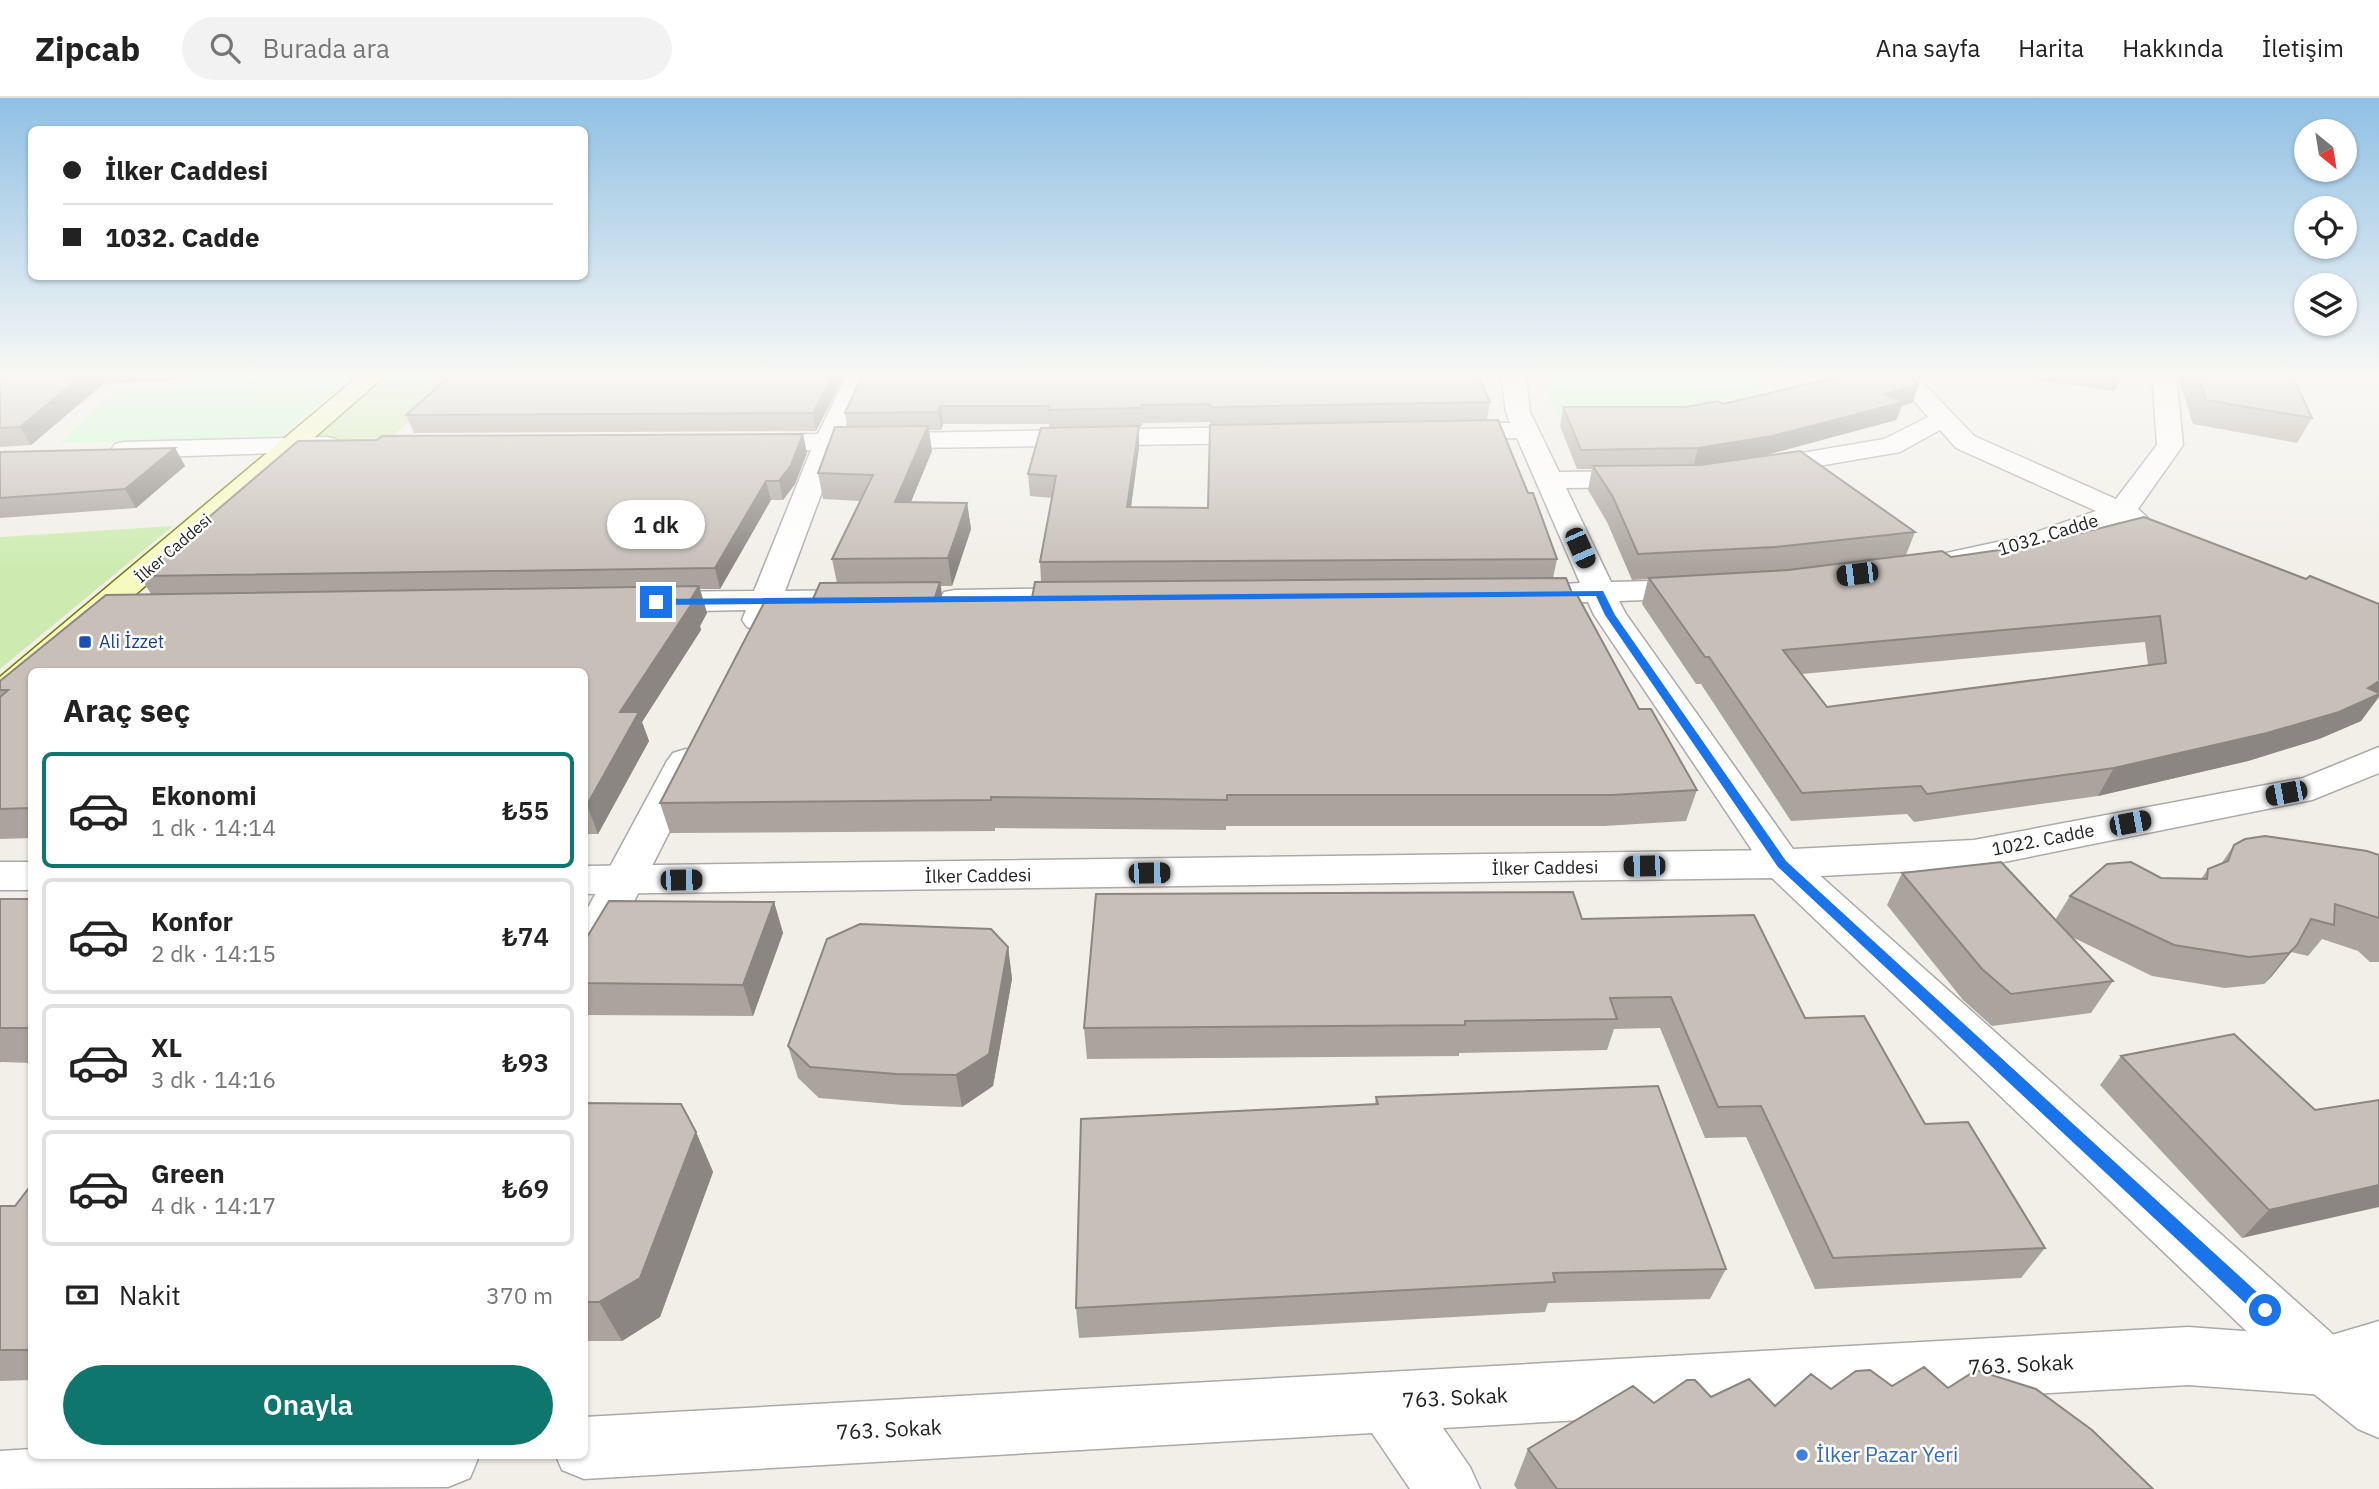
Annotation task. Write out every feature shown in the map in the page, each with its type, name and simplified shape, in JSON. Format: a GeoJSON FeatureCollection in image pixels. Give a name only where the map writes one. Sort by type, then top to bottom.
{"type":"FeatureCollection","features":[{"type":"Feature","properties":{"kind":"main road","name":"İlker Caddesi"},"geometry":{"type":"LineString","coordinates":[[31,668],[301,438]]}},
{"type":"Feature","properties":{"kind":"main road","name":"İlker Caddesi"},"geometry":{"type":"LineString","coordinates":[[0,695],[28,671]]}},
{"type":"Feature","properties":{"kind":"street"},"geometry":{"type":"LineString","coordinates":[[743,649],[768,600],[829,438]]}},
{"type":"Feature","properties":{"kind":"street"},"geometry":{"type":"LineString","coordinates":[[730,443],[1088,438]]}},
{"type":"Feature","properties":{"kind":"street"},"geometry":{"type":"LineString","coordinates":[[1530,438],[1610,615],[1782,864],[2352,1358],[2379,1408]]}},
{"type":"Feature","properties":{"kind":"street"},"geometry":{"type":"LineString","coordinates":[[1731,473],[1891,446],[1907,438]]}},
{"type":"Feature","properties":{"kind":"street"},"geometry":{"type":"LineString","coordinates":[[1961,438],[2120,512],[2159,527]]}},
{"type":"Feature","properties":{"kind":"street","name":"1032. Cadde"},"geometry":{"type":"LineString","coordinates":[[1924,564],[2033,543],[2120,512],[2170,445],[2169,438]]}},
{"type":"Feature","properties":{"kind":"street"},"geometry":{"type":"LineString","coordinates":[[100,450],[357,445]]}},
{"type":"Feature","properties":{"kind":"street"},"geometry":{"type":"LineString","coordinates":[[1549,481],[1667,478]]}},
{"type":"Feature","properties":{"kind":"street"},"geometry":{"type":"LineString","coordinates":[[1489,594],[1722,588]]}},
{"type":"Feature","properties":{"kind":"street"},"geometry":{"type":"LineString","coordinates":[[628,602],[1114,597]]}},
{"type":"Feature","properties":{"kind":"street"},"geometry":{"type":"LineString","coordinates":[[99,610],[141,610]]}},
{"type":"Feature","properties":{"kind":"street"},"geometry":{"type":"LineString","coordinates":[[588,943],[605,881],[700,734]]}},
{"type":"Feature","properties":{"kind":"street","name":"1022. Cadde"},"geometry":{"type":"LineString","coordinates":[[1782,864],[1974,854],[2312,788],[2379,759]]}},
{"type":"Feature","properties":{"kind":"street","name":"İlker Caddesi"},"geometry":{"type":"LineString","coordinates":[[605,881],[1782,864]]}},
{"type":"Feature","properties":{"kind":"street"},"geometry":{"type":"LineString","coordinates":[[0,876],[28,876]]}},
{"type":"Feature","properties":{"kind":"street","name":"763. Sokak"},"geometry":{"type":"LineString","coordinates":[[588,1448],[2188,1356],[2352,1358]]}},
{"type":"Feature","properties":{"kind":"street"},"geometry":{"type":"LineString","coordinates":[[1387,1402],[1448,1489]]}},
{"type":"Feature","properties":{"kind":"street"},"geometry":{"type":"LineString","coordinates":[[0,1482],[309,1470],[418,1459]]}},
{"type":"Feature","properties":{"kind":"green space"},"geometry":{"type":"Polygon","coordinates":[[[65,438],[246,438],[60,443],[65,438]]]}},
{"type":"Feature","properties":{"kind":"green space"},"geometry":{"type":"Polygon","coordinates":[[[301,438],[391,438],[383,445],[293,445],[301,438]]]}},
{"type":"Feature","properties":{"kind":"green space"},"geometry":{"type":"Polygon","coordinates":[[[173,526],[0,669],[0,537],[173,526]]]}},
{"type":"Feature","properties":{"kind":"building"},"geometry":{"type":"Polygon","coordinates":[[[801,438],[791,465],[779,481],[766,481],[715,568],[140,576],[298,441],[801,438]]]}},
{"type":"Feature","properties":{"kind":"building"},"geometry":{"type":"Polygon","coordinates":[[[831,438],[923,438],[895,502],[967,503],[948,558],[832,559],[873,475],[818,473],[831,438]]]}},
{"type":"Feature","properties":{"kind":"building"},"geometry":{"type":"Polygon","coordinates":[[[1038,438],[1137,438],[1127,507],[1208,508],[1210,438],[1505,438],[1528,493],[1533,493],[1557,559],[1040,562],[1056,476],[1028,474],[1038,438]]]}},
{"type":"Feature","properties":{"kind":"building"},"geometry":{"type":"Polygon","coordinates":[[[1576,438],[1760,438],[1698,448],[1581,450],[1576,438]]]}},
{"type":"Feature","properties":{"kind":"building"},"geometry":{"type":"Polygon","coordinates":[[[175,448],[125,489],[0,498],[0,452],[175,448]]]}},
{"type":"Feature","properties":{"kind":"building"},"geometry":{"type":"Polygon","coordinates":[[[1800,451],[1915,532],[1775,547],[1638,554],[1613,497],[1593,466],[1700,465],[1800,451]]]}},
{"type":"Feature","properties":{"kind":"building"},"geometry":{"type":"Polygon","coordinates":[[[2144,517],[2306,579],[2310,576],[2379,604],[2379,681],[2368,688],[2379,694],[2339,712],[2267,733],[2114,768],[1927,794],[1921,786],[1802,793],[1709,657],[1705,657],[1649,578],[1788,570],[1942,551],[1951,557],[2034,545],[2144,517]],[[2160,616],[1783,650],[1827,707],[2166,663],[2160,616]]]}},
{"type":"Feature","properties":{"kind":"building"},"geometry":{"type":"Polygon","coordinates":[[[1566,578],[1639,709],[1651,709],[1697,790],[1612,795],[1227,795],[1227,800],[991,797],[991,800],[660,803],[765,601],[812,601],[820,583],[940,582],[935,597],[1032,598],[1035,582],[1566,578]]]}},
{"type":"Feature","properties":{"kind":"building"},"geometry":{"type":"Polygon","coordinates":[[[699,586],[689,602],[693,602],[620,712],[639,712],[588,803],[588,668],[28,668],[28,808],[0,809],[0,697],[8,690],[0,690],[0,681],[106,595],[699,586]]]}},
{"type":"Feature","properties":{"kind":"building"},"geometry":{"type":"Polygon","coordinates":[[[2265,836],[2379,855],[2379,918],[2335,904],[2334,925],[2311,919],[2297,945],[2289,953],[2249,957],[2174,945],[2070,896],[2107,864],[2131,862],[2161,878],[2207,879],[2208,869],[2228,861],[2234,845],[2245,839],[2265,836]]]}},
{"type":"Feature","properties":{"kind":"building"},"geometry":{"type":"Polygon","coordinates":[[[2001,862],[2113,981],[2011,994],[1982,969],[1902,873],[2001,862]]]}},
{"type":"Feature","properties":{"kind":"building"},"geometry":{"type":"Polygon","coordinates":[[[1573,892],[1582,919],[1754,915],[1805,1018],[1864,1016],[1925,1124],[1968,1122],[2045,1248],[1833,1258],[1761,1106],[1718,1107],[1671,997],[1610,998],[1617,1019],[1465,1021],[1465,1025],[1084,1028],[1096,894],[1573,892]]]}},
{"type":"Feature","properties":{"kind":"building"},"geometry":{"type":"Polygon","coordinates":[[[0,899],[28,899],[28,1028],[0,1028],[0,899]]]}},
{"type":"Feature","properties":{"kind":"building"},"geometry":{"type":"Polygon","coordinates":[[[609,901],[774,902],[743,985],[588,983],[588,935],[609,901]]]}},
{"type":"Feature","properties":{"kind":"building"},"geometry":{"type":"Polygon","coordinates":[[[860,924],[991,929],[1008,947],[989,1054],[956,1075],[896,1074],[810,1067],[788,1046],[827,939],[860,924]]]}},
{"type":"Feature","properties":{"kind":"building"},"geometry":{"type":"Polygon","coordinates":[[[2234,1034],[2315,1110],[2379,1100],[2379,1185],[2269,1210],[2121,1056],[2234,1034]]]}},
{"type":"Feature","properties":{"kind":"building"},"geometry":{"type":"Polygon","coordinates":[[[1658,1086],[1726,1269],[1553,1273],[1555,1282],[1076,1308],[1081,1119],[1378,1104],[1376,1097],[1658,1086]]]}},
{"type":"Feature","properties":{"kind":"building"},"geometry":{"type":"Polygon","coordinates":[[[588,1103],[681,1104],[696,1132],[640,1278],[599,1302],[588,1302],[588,1103]]]}},
{"type":"Feature","properties":{"kind":"building"},"geometry":{"type":"Polygon","coordinates":[[[28,1189],[28,1350],[0,1350],[0,1206],[15,1206],[28,1189]]]}},
{"type":"Feature","properties":{"kind":"building"},"geometry":{"type":"Polygon","coordinates":[[[1924,1367],[1948,1388],[1976,1370],[2036,1389],[2092,1430],[2153,1489],[1557,1489],[1528,1449],[1633,1386],[1654,1403],[1687,1380],[1695,1380],[1711,1397],[1749,1379],[1775,1406],[1811,1374],[1831,1389],[1856,1371],[1870,1370],[1892,1386],[1924,1367]]]}},
{"type":"Feature","properties":{"kind":"place","name":"Ali İzzet"},"geometry":{"type":"Point","coordinates":[85,642]}},
{"type":"Feature","properties":{"kind":"place","name":"İlker Pazar Yeri"},"geometry":{"type":"Point","coordinates":[1802,1455]}},
{"type":"Feature","properties":{"kind":"route"},"geometry":{"type":"LineString","coordinates":[[656,602],[1600,593],[1610,615],[1782,864],[2265,1310]]}}]}
